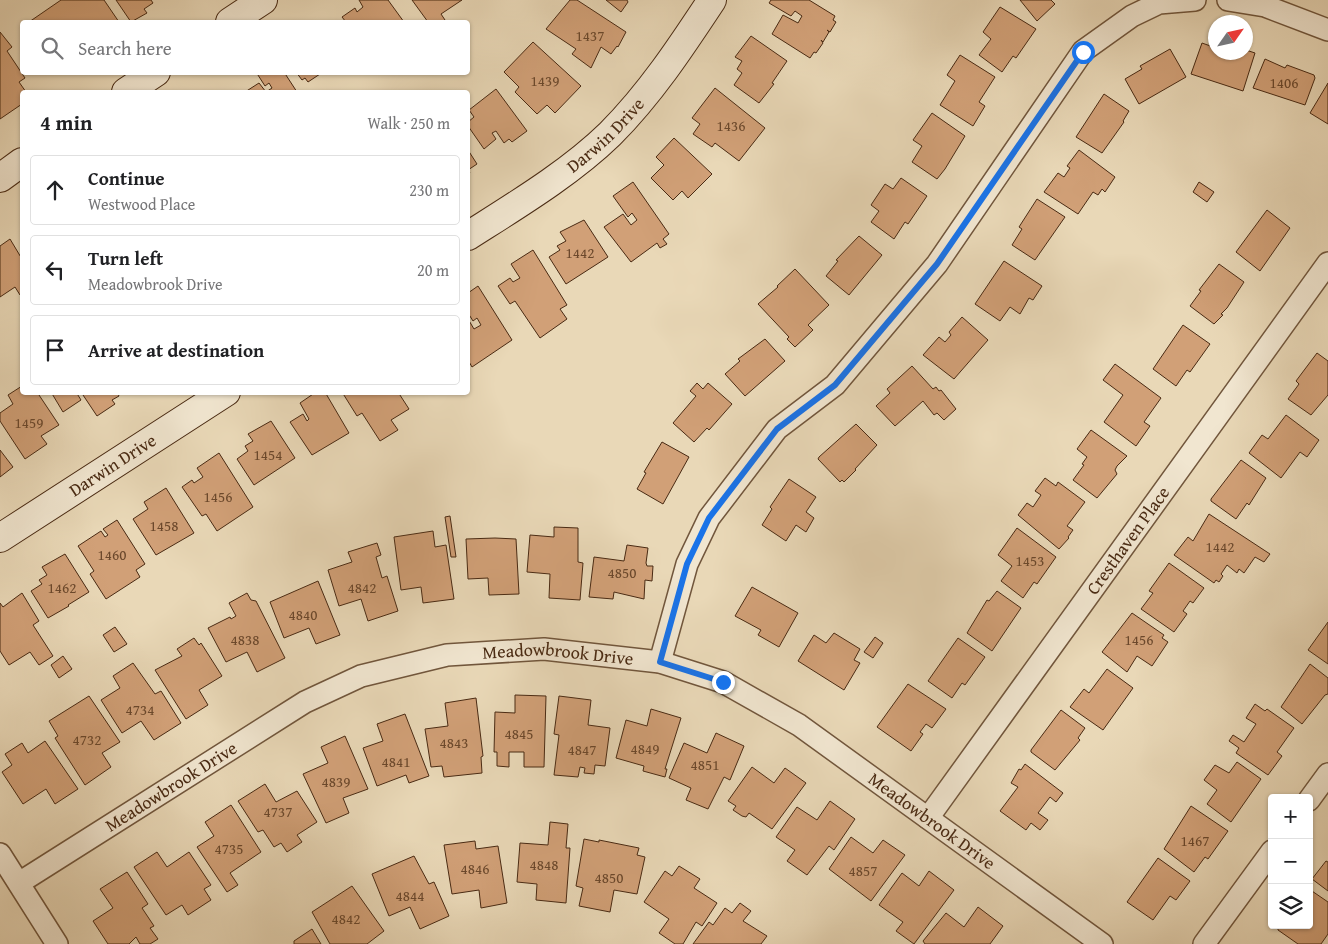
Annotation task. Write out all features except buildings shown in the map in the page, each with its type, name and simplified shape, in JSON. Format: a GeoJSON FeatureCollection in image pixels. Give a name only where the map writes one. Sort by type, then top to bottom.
{"type":"FeatureCollection","features":[{"type":"Feature","properties":{"kind":"street","name":"Darwin Drive"},"geometry":{"type":"LineString","coordinates":[[470,235],[543,188],[610,134],[660,78],[712,0]]}},
{"type":"Feature","properties":{"kind":"street"},"geometry":{"type":"LineString","coordinates":[[660,662],[687,564],[709,518],[777,429],[835,385],[937,264],[1083,52],[1132,16],[1146,9],[1160,3],[1195,0]]}},
{"type":"Feature","properties":{"kind":"street"},"geometry":{"type":"LineString","coordinates":[[1228,0],[1265,6],[1328,30]]}},
{"type":"Feature","properties":{"kind":"street"},"geometry":{"type":"LineString","coordinates":[[233,20],[257,2]]}},
{"type":"Feature","properties":{"kind":"street"},"geometry":{"type":"LineString","coordinates":[[129,90],[152,75]]}},
{"type":"Feature","properties":{"kind":"street"},"geometry":{"type":"LineString","coordinates":[[0,178],[20,163]]}},
{"type":"Feature","properties":{"kind":"street","name":"Cresthaven Place"},"geometry":{"type":"LineString","coordinates":[[928,818],[1328,263]]}},
{"type":"Feature","properties":{"kind":"street","name":"Darwin Drive"},"geometry":{"type":"LineString","coordinates":[[0,538],[221,395]]}},
{"type":"Feature","properties":{"kind":"street","name":"Meadowbrook Drive"},"geometry":{"type":"LineString","coordinates":[[19,883],[305,702],[361,676],[446,655],[544,649],[660,662],[723,682],[799,725],[1102,944]]}},
{"type":"Feature","properties":{"kind":"street"},"geometry":{"type":"LineString","coordinates":[[1313,795],[1328,774]]}},
{"type":"Feature","properties":{"kind":"street"},"geometry":{"type":"LineString","coordinates":[[0,854],[58,944]]}},
{"type":"Feature","properties":{"kind":"street"},"geometry":{"type":"LineString","coordinates":[[1204,944],[1268,856]]}},
{"type":"Feature","properties":{"kind":"route"},"geometry":{"type":"LineString","coordinates":[[723,682],[660,662],[687,564],[709,518],[777,429],[835,385],[937,264],[1083,52]]}}]}
